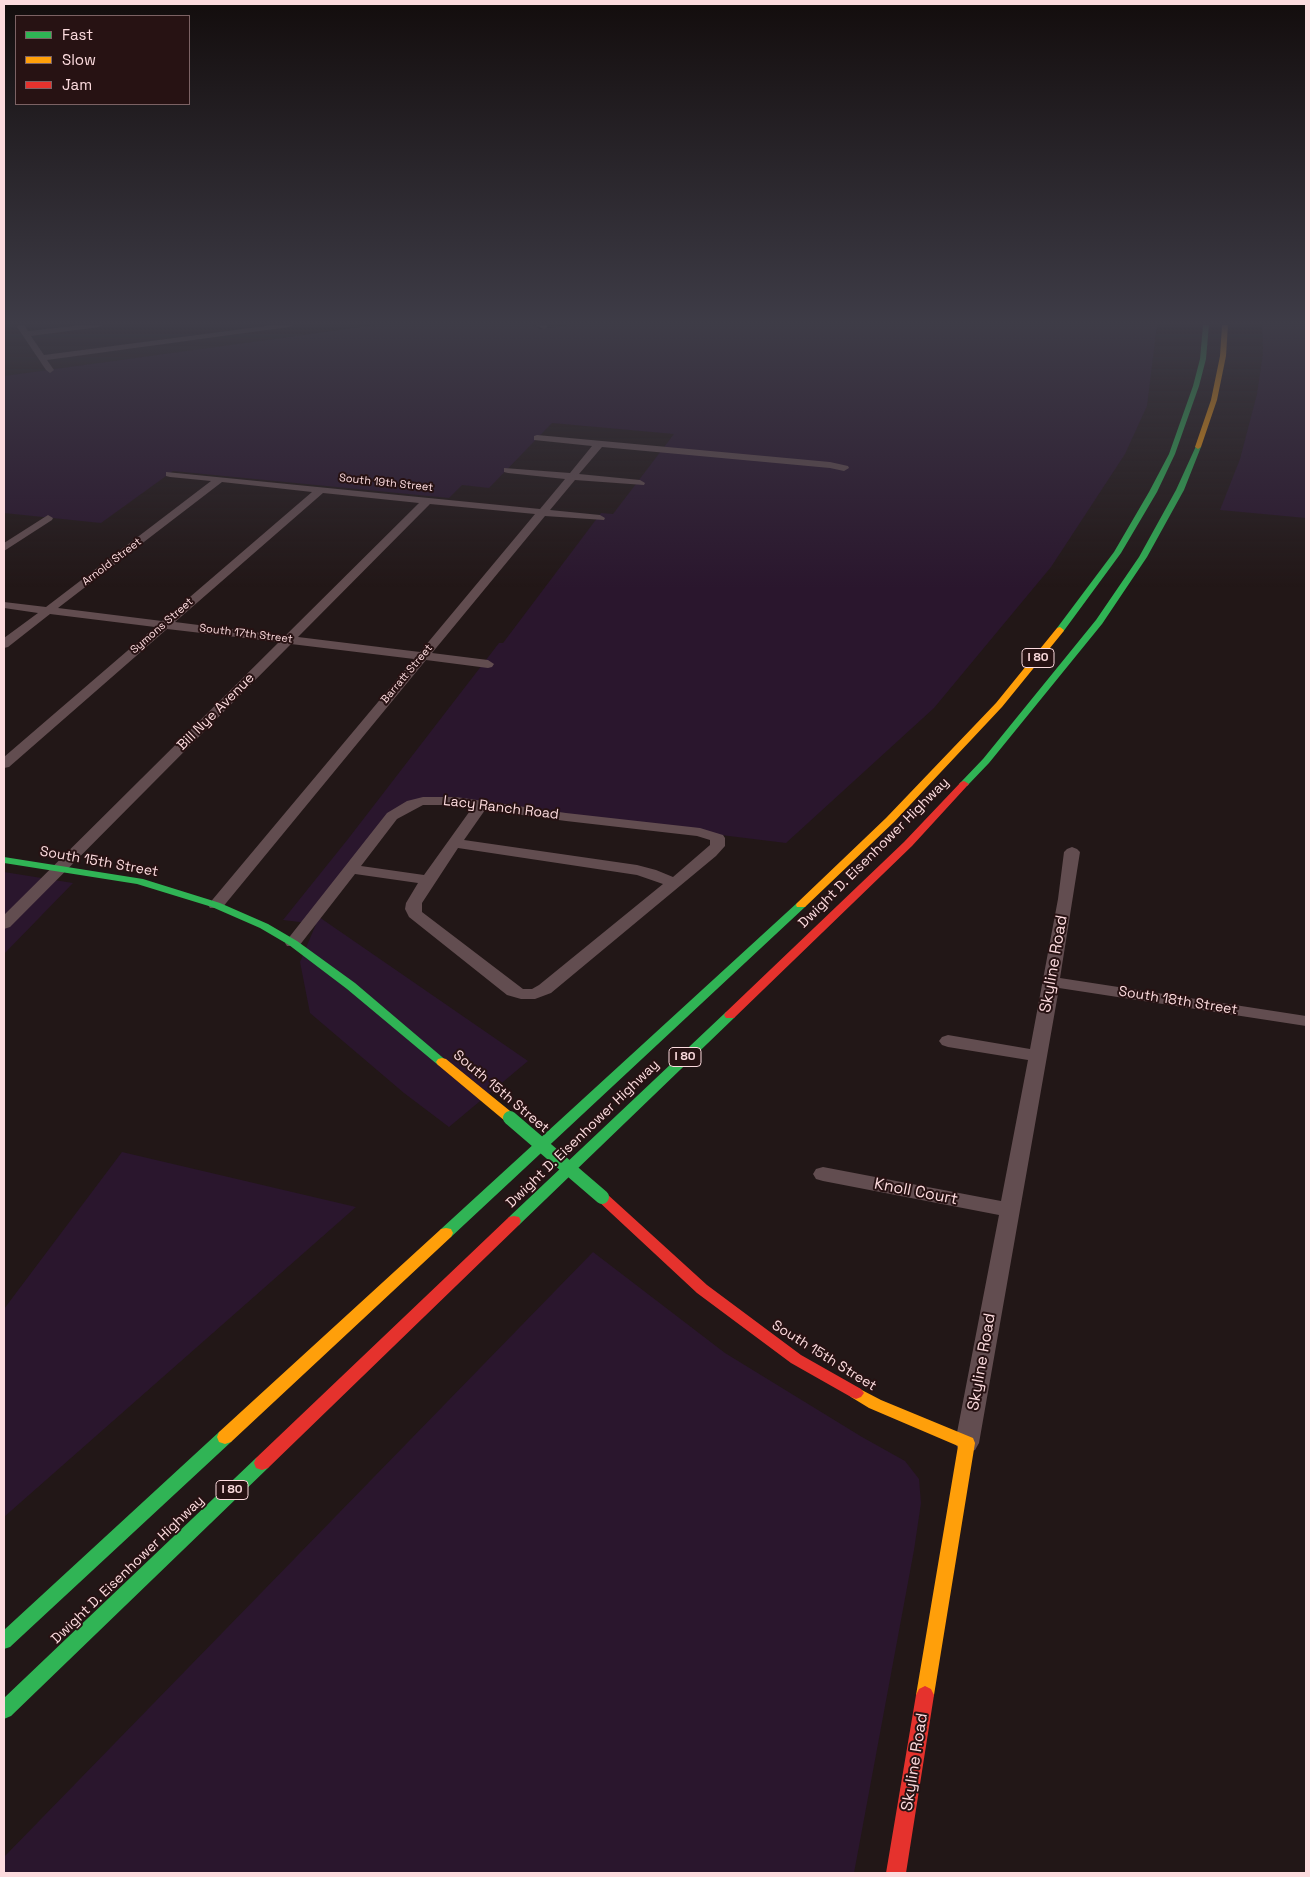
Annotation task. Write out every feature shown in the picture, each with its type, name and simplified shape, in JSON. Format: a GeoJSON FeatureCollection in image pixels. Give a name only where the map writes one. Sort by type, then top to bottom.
{"type":"FeatureCollection","features":[{"type":"Feature","properties":{"kind":"main road","name":"Dwight D. Eisenhower Highway"},"geometry":{"type":"LineString","coordinates":[[4,1641],[774,930],[890,820],[999,705],[1047,648],[1117,553],[1153,492],[1172,454],[1187,413]]}},
{"type":"Feature","properties":{"kind":"main road","name":"Dwight D. Eisenhower Highway"},"geometry":{"type":"LineString","coordinates":[[4,1710],[908,844],[986,761],[1099,622],[1143,557],[1180,490],[1203,436],[1210,413]]}},
{"type":"Feature","properties":{"kind":"main road","name":"South 15th Street"},"geometry":{"type":"LineString","coordinates":[[4,860],[139,882],[216,905],[242,915],[293,943],[351,986],[510,1118],[602,1197],[702,1289],[796,1359],[875,1404],[967,1443]]}},
{"type":"Feature","properties":{"kind":"main road","name":"Skyline Road"},"geometry":{"type":"LineString","coordinates":[[896,1873],[967,1443]]}},
{"type":"Feature","properties":{"kind":"street"},"geometry":{"type":"LineString","coordinates":[[537,438],[830,465],[844,468]]}},
{"type":"Feature","properties":{"kind":"street","name":"Barratt Street"},"geometry":{"type":"LineString","coordinates":[[216,905],[599,444]]}},
{"type":"Feature","properties":{"kind":"street"},"geometry":{"type":"LineString","coordinates":[[508,470],[640,483]]}},
{"type":"Feature","properties":{"kind":"street","name":"South 19th Street"},"geometry":{"type":"LineString","coordinates":[[170,474],[600,518]]}},
{"type":"Feature","properties":{"kind":"street","name":"Arnold Street"},"geometry":{"type":"LineString","coordinates":[[4,644],[220,479]]}},
{"type":"Feature","properties":{"kind":"street","name":"Symons Street"},"geometry":{"type":"LineString","coordinates":[[4,764],[321,489]]}},
{"type":"Feature","properties":{"kind":"street","name":"Bill Nye Avenue"},"geometry":{"type":"LineString","coordinates":[[4,924],[428,500]]}},
{"type":"Feature","properties":{"kind":"street"},"geometry":{"type":"LineString","coordinates":[[4,548],[48,518]]}},
{"type":"Feature","properties":{"kind":"street","name":"South 17th Street"},"geometry":{"type":"LineString","coordinates":[[4,605],[488,664]]}},
{"type":"Feature","properties":{"kind":"street","name":"Lacy Ranch Road"},"geometry":{"type":"LineString","coordinates":[[293,943],[392,816],[406,807],[423,801],[436,800],[481,805],[700,832],[718,838],[717,846],[712,853],[674,883]]}},
{"type":"Feature","properties":{"kind":"street"},"geometry":{"type":"LineString","coordinates":[[454,843],[638,870],[651,873],[674,883],[545,989],[535,994],[513,991],[415,914],[413,909],[414,903],[428,880],[454,843],[481,805]]}},
{"type":"Feature","properties":{"kind":"street","name":"Skyline Road"},"geometry":{"type":"LineString","coordinates":[[967,1443],[1066,899],[1072,852]]}},
{"type":"Feature","properties":{"kind":"street"},"geometry":{"type":"LineString","coordinates":[[351,869],[428,880]]}},
{"type":"Feature","properties":{"kind":"street","name":"South 18th Street"},"geometry":{"type":"LineString","coordinates":[[1051,982],[1306,1020]]}},
{"type":"Feature","properties":{"kind":"street"},"geometry":{"type":"LineString","coordinates":[[948,1041],[1038,1056]]}},
{"type":"Feature","properties":{"kind":"street","name":"Knoll Court"},"geometry":{"type":"LineString","coordinates":[[822,1174],[1009,1210]]}},
{"type":"Feature","properties":{"kind":"shaded area"},"geometry":{"type":"Polygon","coordinates":[[[4,413],[1144,413],[1125,454],[1051,567],[934,708],[786,843],[436,800],[400,809],[319,917],[528,1061],[449,1127],[404,1093],[310,1013],[300,962],[316,924],[283,920],[499,643],[503,643],[601,513],[613,514],[674,434],[552,423],[489,488],[462,485],[449,498],[173,471],[101,523],[4,513],[4,413]]]}},
{"type":"Feature","properties":{"kind":"shaded area"},"geometry":{"type":"Polygon","coordinates":[[[1252,413],[1306,413],[1306,518],[1220,510],[1240,459],[1252,413]]]}},
{"type":"Feature","properties":{"kind":"shaded area"},"geometry":{"type":"Polygon","coordinates":[[[4,872],[73,883],[4,954],[4,872]]]}},
{"type":"Feature","properties":{"kind":"shaded area"},"geometry":{"type":"Polygon","coordinates":[[[122,1152],[356,1207],[4,1517],[4,1309],[122,1152]]]}},
{"type":"Feature","properties":{"kind":"shaded area"},"geometry":{"type":"Polygon","coordinates":[[[593,1252],[725,1353],[862,1437],[905,1461],[919,1479],[921,1503],[914,1550],[854,1873],[4,1873],[4,1857],[593,1252]]]}},
{"type":"Feature","properties":{"kind":"traffic: fast"},"geometry":{"type":"LineString","coordinates":[[1060,630],[1117,553],[1153,492],[1172,454],[1187,413]]}},
{"type":"Feature","properties":{"kind":"traffic: fast"},"geometry":{"type":"LineString","coordinates":[[964,784],[986,761],[1099,622],[1143,557],[1180,490],[1198,447]]}},
{"type":"Feature","properties":{"kind":"traffic: fast"},"geometry":{"type":"LineString","coordinates":[[4,860],[139,881],[216,905],[264,926],[293,943],[351,986],[442,1062]]}},
{"type":"Feature","properties":{"kind":"traffic: fast"},"geometry":{"type":"LineString","coordinates":[[446,1233],[801,905]]}},
{"type":"Feature","properties":{"kind":"traffic: fast"},"geometry":{"type":"LineString","coordinates":[[514,1221],[730,1015]]}},
{"type":"Feature","properties":{"kind":"traffic: fast"},"geometry":{"type":"LineString","coordinates":[[510,1118],[602,1197]]}},
{"type":"Feature","properties":{"kind":"traffic: fast"},"geometry":{"type":"LineString","coordinates":[[4,1641],[225,1437]]}},
{"type":"Feature","properties":{"kind":"traffic: fast"},"geometry":{"type":"LineString","coordinates":[[4,1710],[262,1463]]}},
{"type":"Feature","properties":{"kind":"traffic: slow"},"geometry":{"type":"LineString","coordinates":[[1198,447],[1210,413]]}},
{"type":"Feature","properties":{"kind":"traffic: slow"},"geometry":{"type":"LineString","coordinates":[[801,905],[890,820],[999,705],[1060,630]]}},
{"type":"Feature","properties":{"kind":"traffic: slow"},"geometry":{"type":"LineString","coordinates":[[442,1062],[510,1118]]}},
{"type":"Feature","properties":{"kind":"traffic: slow"},"geometry":{"type":"LineString","coordinates":[[225,1437],[446,1233]]}},
{"type":"Feature","properties":{"kind":"traffic: slow"},"geometry":{"type":"LineString","coordinates":[[856,1393],[875,1404],[967,1443],[925,1695]]}},
{"type":"Feature","properties":{"kind":"traffic: jam"},"geometry":{"type":"LineString","coordinates":[[730,1015],[908,844],[964,784]]}},
{"type":"Feature","properties":{"kind":"traffic: jam"},"geometry":{"type":"LineString","coordinates":[[602,1197],[702,1289],[796,1359],[856,1393]]}},
{"type":"Feature","properties":{"kind":"traffic: jam"},"geometry":{"type":"LineString","coordinates":[[262,1463],[514,1221]]}},
{"type":"Feature","properties":{"kind":"traffic: jam"},"geometry":{"type":"LineString","coordinates":[[896,1873],[925,1695]]}}]}
